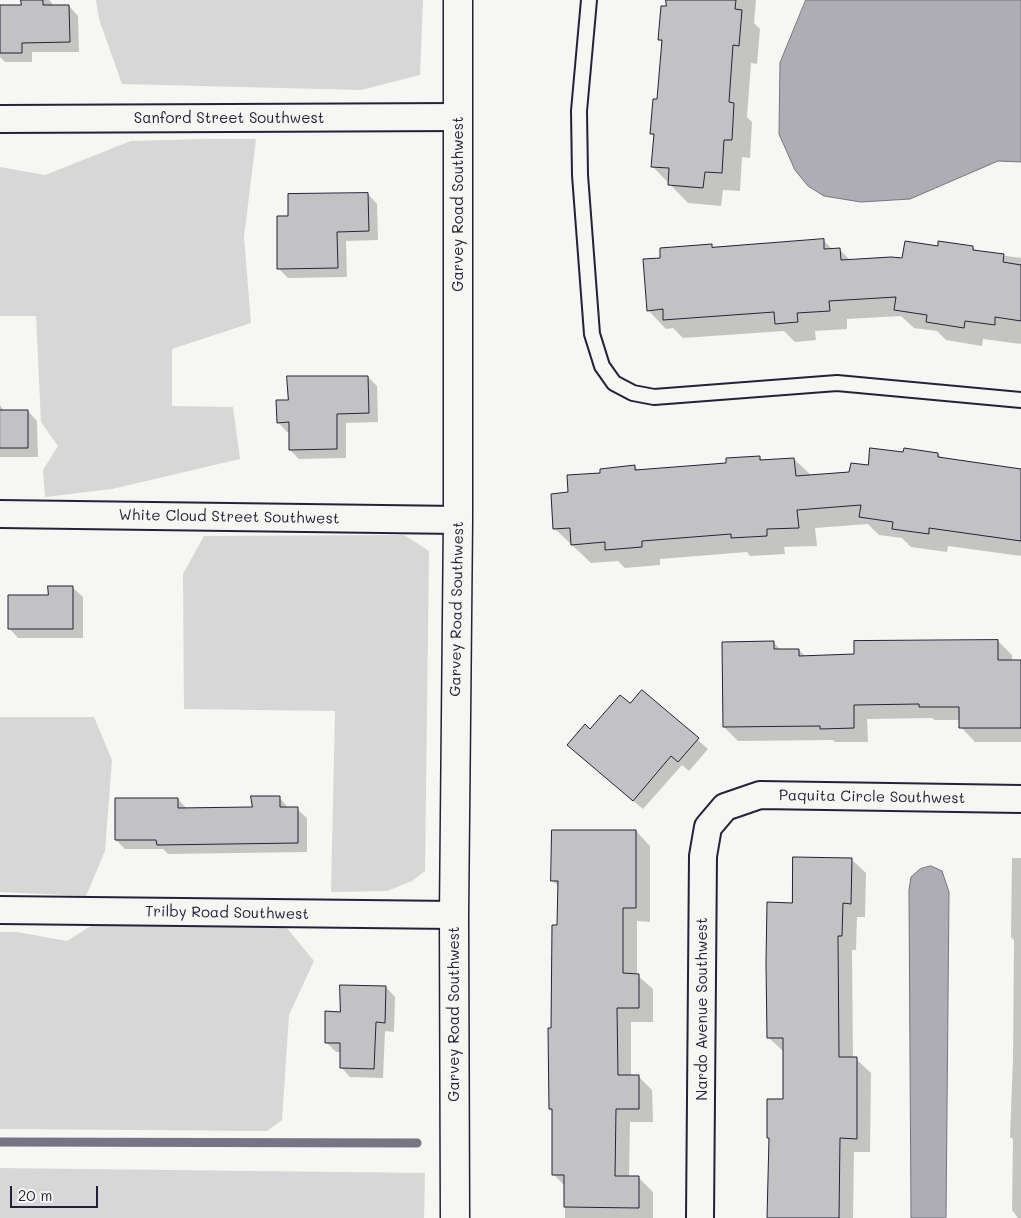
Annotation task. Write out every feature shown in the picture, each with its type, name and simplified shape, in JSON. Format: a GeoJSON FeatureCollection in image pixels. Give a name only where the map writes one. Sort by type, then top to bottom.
{"type":"FeatureCollection","features":[{"type":"Feature","properties":{"kind":"street","name":"Garvey Road Southwest"},"geometry":{"type":"LineString","coordinates":[[455,1218],[454,915],[458,520],[458,0]]}},
{"type":"Feature","properties":{"kind":"street","name":"Sanford Street Southwest"},"geometry":{"type":"LineString","coordinates":[[0,119],[458,117]]}},
{"type":"Feature","properties":{"kind":"street","name":"White Cloud Street Southwest"},"geometry":{"type":"LineString","coordinates":[[0,514],[458,520]]}},
{"type":"Feature","properties":{"kind":"street","name":"Paquita Circle Southwest"},"geometry":{"type":"LineString","coordinates":[[726,806],[760,795],[1021,799]]}},
{"type":"Feature","properties":{"kind":"street","name":"Nardo Avenue Southwest"},"geometry":{"type":"LineString","coordinates":[[700,1218],[703,856],[708,827],[726,806]]}},
{"type":"Feature","properties":{"kind":"street","name":"Trilby Road Southwest"},"geometry":{"type":"LineString","coordinates":[[0,910],[454,915]]}},
{"type":"Feature","properties":{"kind":"lane"},"geometry":{"type":"LineString","coordinates":[[589,0],[579,110],[580,175],[592,334],[602,366],[614,383],[633,393],[654,397],[837,383],[1021,400]]}},
{"type":"Feature","properties":{"kind":"shaded area"},"geometry":{"type":"Polygon","coordinates":[[[96,0],[423,0],[420,75],[361,90],[122,84],[99,19],[96,0]]]}},
{"type":"Feature","properties":{"kind":"shaded area"},"geometry":{"type":"Polygon","coordinates":[[[806,0],[1021,0],[1021,162],[998,161],[910,199],[861,202],[824,196],[808,186],[795,170],[779,134],[780,63],[806,0]]]}},
{"type":"Feature","properties":{"kind":"shaded area"},"geometry":{"type":"Polygon","coordinates":[[[256,139],[244,237],[251,323],[172,349],[172,406],[233,407],[240,459],[112,489],[45,497],[43,470],[58,446],[41,422],[36,316],[0,316],[0,167],[45,175],[131,141],[256,139]]]}},
{"type":"Feature","properties":{"kind":"shaded area"},"geometry":{"type":"Polygon","coordinates":[[[404,535],[429,551],[425,871],[412,881],[387,891],[331,892],[335,711],[184,709],[183,574],[204,536],[404,535]]]}},
{"type":"Feature","properties":{"kind":"shaded area"},"geometry":{"type":"Polygon","coordinates":[[[0,717],[94,717],[112,760],[105,851],[86,896],[0,892],[0,717]]]}},
{"type":"Feature","properties":{"kind":"shaded area"},"geometry":{"type":"Polygon","coordinates":[[[931,866],[942,871],[949,892],[946,1218],[911,1218],[909,890],[911,877],[920,869],[931,866]]]}},
{"type":"Feature","properties":{"kind":"shaded area"},"geometry":{"type":"Polygon","coordinates":[[[94,924],[286,927],[314,961],[289,1015],[282,1120],[267,1131],[0,1129],[0,932],[17,932],[67,941],[94,924]]]}},
{"type":"Feature","properties":{"kind":"shaded area"},"geometry":{"type":"Polygon","coordinates":[[[0,1168],[425,1173],[424,1218],[0,1218],[0,1168]]]}},
{"type":"Feature","properties":{"kind":"building"},"geometry":{"type":"Polygon","coordinates":[[[21,0],[43,0],[43,5],[69,5],[70,42],[22,43],[22,53],[0,53],[0,5],[21,5],[21,0]]]}},
{"type":"Feature","properties":{"kind":"building"},"geometry":{"type":"Polygon","coordinates":[[[666,0],[736,0],[735,9],[742,10],[739,46],[733,45],[729,102],[734,103],[732,140],[724,140],[722,173],[705,172],[703,188],[668,185],[669,168],[651,167],[654,134],[650,134],[653,99],[657,99],[662,40],[658,40],[661,6],[666,6],[666,0]]]}},
{"type":"Feature","properties":{"kind":"building"},"geometry":{"type":"Polygon","coordinates":[[[368,193],[369,231],[337,232],[338,268],[277,269],[277,216],[288,216],[288,194],[368,193]]]}},
{"type":"Feature","properties":{"kind":"building"},"geometry":{"type":"Polygon","coordinates":[[[824,239],[824,249],[840,248],[841,260],[902,258],[905,241],[938,246],[938,241],[973,246],[973,250],[1004,254],[1003,262],[1021,265],[1021,321],[995,317],[995,325],[965,321],[964,328],[926,322],[927,315],[894,310],[896,297],[829,301],[830,311],[797,313],[798,322],[775,324],[774,312],[663,320],[663,309],[647,311],[643,259],[660,258],[660,248],[712,244],[712,247],[824,239]]]}},
{"type":"Feature","properties":{"kind":"building"},"geometry":{"type":"Polygon","coordinates":[[[287,376],[368,376],[369,413],[337,414],[337,449],[289,450],[289,422],[277,423],[276,400],[288,400],[287,376]]]}},
{"type":"Feature","properties":{"kind":"building"},"geometry":{"type":"Polygon","coordinates":[[[0,410],[28,410],[28,448],[0,448],[0,410]]]}},
{"type":"Feature","properties":{"kind":"building"},"geometry":{"type":"Polygon","coordinates":[[[870,448],[903,452],[904,448],[938,453],[938,457],[1021,469],[1021,541],[929,528],[929,534],[892,529],[893,522],[859,517],[861,505],[797,510],[799,528],[767,529],[767,536],[731,538],[731,534],[642,541],[642,547],[605,550],[605,542],[571,545],[570,528],[553,529],[551,494],[568,492],[567,475],[600,473],[600,469],[635,465],[635,470],[726,463],[726,458],[760,456],[760,460],[794,458],[796,476],[849,472],[851,463],[868,465],[870,448]]]}},
{"type":"Feature","properties":{"kind":"building"},"geometry":{"type":"Polygon","coordinates":[[[48,586],[73,586],[73,629],[8,629],[8,595],[48,595],[48,586]]]}},
{"type":"Feature","properties":{"kind":"building"},"geometry":{"type":"Polygon","coordinates":[[[998,640],[998,660],[1021,660],[1021,728],[959,728],[959,707],[919,707],[919,704],[854,705],[854,728],[820,729],[820,726],[723,727],[722,642],[774,641],[774,649],[799,649],[799,656],[854,654],[854,641],[998,640]]]}},
{"type":"Feature","properties":{"kind":"building"},"geometry":{"type":"Polygon","coordinates":[[[642,690],[699,738],[678,762],[671,756],[633,801],[567,745],[585,724],[590,729],[620,695],[630,703],[642,690]]]}},
{"type":"Feature","properties":{"kind":"building"},"geometry":{"type":"Polygon","coordinates":[[[251,796],[280,796],[280,807],[298,807],[298,843],[157,845],[156,840],[115,840],[115,798],[178,798],[178,808],[252,807],[251,796]]]}},
{"type":"Feature","properties":{"kind":"building"},"geometry":{"type":"Polygon","coordinates":[[[552,830],[636,830],[636,908],[623,908],[623,973],[639,974],[639,1008],[617,1008],[618,1075],[639,1075],[639,1109],[616,1109],[615,1176],[639,1176],[639,1208],[564,1207],[564,1175],[552,1175],[552,1109],[549,1109],[548,1028],[551,1028],[552,925],[557,925],[558,881],[551,881],[552,830]]]}},
{"type":"Feature","properties":{"kind":"building"},"geometry":{"type":"Polygon","coordinates":[[[793,857],[852,858],[851,904],[843,903],[842,936],[838,936],[839,1057],[857,1057],[857,1139],[840,1138],[839,1218],[767,1218],[769,1138],[767,1138],[767,1099],[783,1099],[783,1038],[767,1038],[767,902],[792,903],[793,857]]]}},
{"type":"Feature","properties":{"kind":"building"},"geometry":{"type":"Polygon","coordinates":[[[340,985],[386,986],[385,1023],[376,1022],[374,1069],[340,1068],[340,1043],[325,1043],[325,1011],[340,1012],[340,985]]]}},
{"type":"Feature","properties":{"kind":"waterway"},"geometry":{"type":"LineString","coordinates":[[0,1142],[417,1143]]}}]}
